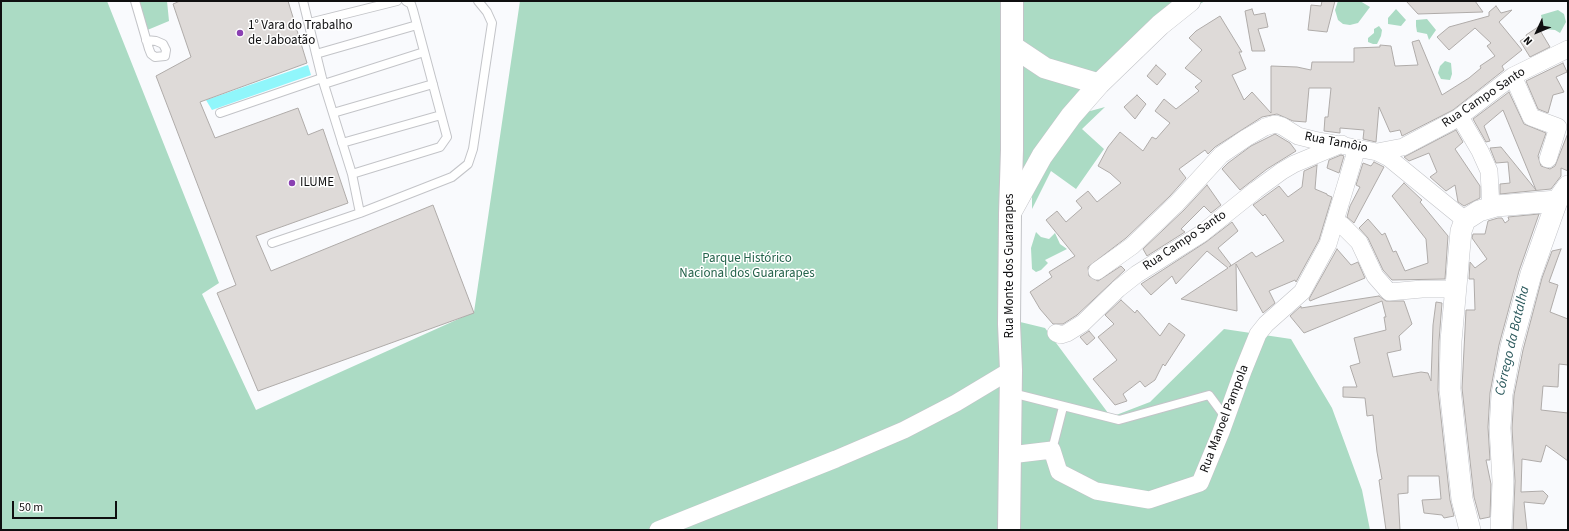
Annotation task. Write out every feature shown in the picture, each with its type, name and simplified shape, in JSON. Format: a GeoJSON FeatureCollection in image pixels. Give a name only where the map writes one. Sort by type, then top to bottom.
{"type":"FeatureCollection","features":[{"type":"Feature","properties":{"kind":"main road","name":"Rua Monte dos Guararapes"},"geometry":{"type":"LineString","coordinates":[[1009,530],[1011,393],[1010,214],[1012,150],[1012,1]]}},
{"type":"Feature","properties":{"kind":"street"},"geometry":{"type":"LineString","coordinates":[[1010,214],[1055,138],[1071,116],[1099,84],[1160,25],[1190,1]]}},
{"type":"Feature","properties":{"kind":"street"},"geometry":{"type":"LineString","coordinates":[[1012,46],[1045,68],[1099,84]]}},
{"type":"Feature","properties":{"kind":"street","name":"Rua Campo Santo"},"geometry":{"type":"LineString","coordinates":[[1377,152],[1403,147],[1460,117],[1513,76],[1568,49]]}},
{"type":"Feature","properties":{"kind":"street"},"geometry":{"type":"LineString","coordinates":[[1513,76],[1531,117],[1558,127],[1548,160]]}},
{"type":"Feature","properties":{"kind":"street"},"geometry":{"type":"LineString","coordinates":[[1460,117],[1480,151],[1489,171],[1491,207]]}},
{"type":"Feature","properties":{"kind":"street","name":"Rua Tamôio"},"geometry":{"type":"LineString","coordinates":[[1097,271],[1132,246],[1176,203],[1221,155],[1233,145],[1265,127],[1274,124],[1282,126],[1298,136],[1377,152],[1389,158],[1466,220]]}},
{"type":"Feature","properties":{"kind":"street"},"geometry":{"type":"LineString","coordinates":[[1350,146],[1334,224],[1342,225],[1359,242],[1375,276],[1388,292],[1422,289],[1455,296]]}},
{"type":"Feature","properties":{"kind":"street","name":"Rua Campo Santo"},"geometry":{"type":"LineString","coordinates":[[1056,333],[1061,335],[1067,333],[1083,323],[1118,289],[1137,274],[1201,234],[1282,171],[1294,164],[1350,146]]}},
{"type":"Feature","properties":{"kind":"street"},"geometry":{"type":"LineString","coordinates":[[1470,530],[1462,499],[1450,389],[1451,341],[1461,231],[1466,220],[1479,211],[1491,207],[1562,193]]}},
{"type":"Feature","properties":{"kind":"street"},"geometry":{"type":"LineString","coordinates":[[1501,530],[1503,482],[1500,428],[1503,388],[1510,347],[1531,274],[1562,193]]}},
{"type":"Feature","properties":{"kind":"street","name":"Rua Manoel Pampola"},"geometry":{"type":"LineString","coordinates":[[1052,450],[1059,472],[1096,491],[1149,500],[1200,483],[1258,334],[1266,324],[1302,292],[1328,244],[1334,224]]}},
{"type":"Feature","properties":{"kind":"street"},"geometry":{"type":"LineString","coordinates":[[658,530],[836,459],[904,430],[956,403],[1011,370]]}},
{"type":"Feature","properties":{"kind":"street"},"geometry":{"type":"LineString","coordinates":[[1010,455],[1052,450]]}},
{"type":"Feature","properties":{"kind":"lane"},"geometry":{"type":"LineString","coordinates":[[135,1],[146,40]]}},
{"type":"Feature","properties":{"kind":"lane"},"geometry":{"type":"LineString","coordinates":[[303,1],[323,81],[352,174],[360,212]]}},
{"type":"Feature","properties":{"kind":"lane"},"geometry":{"type":"LineString","coordinates":[[309,23],[397,1]]}},
{"type":"Feature","properties":{"kind":"lane"},"geometry":{"type":"LineString","coordinates":[[352,174],[440,147],[447,138],[411,4],[406,1]]}},
{"type":"Feature","properties":{"kind":"lane"},"geometry":{"type":"LineString","coordinates":[[272,243],[452,177],[468,164],[473,150],[492,23],[487,12],[478,1]]}},
{"type":"Feature","properties":{"kind":"lane"},"geometry":{"type":"LineString","coordinates":[[316,54],[417,25]]}},
{"type":"Feature","properties":{"kind":"lane"},"geometry":{"type":"LineString","coordinates":[[220,113],[424,52]]}},
{"type":"Feature","properties":{"kind":"lane"},"geometry":{"type":"LineString","coordinates":[[333,113],[433,84]]}},
{"type":"Feature","properties":{"kind":"lane"},"geometry":{"type":"LineString","coordinates":[[342,143],[441,115]]}},
{"type":"Feature","properties":{"kind":"lane"},"geometry":{"type":"LineString","coordinates":[[1011,393],[1119,420],[1209,395],[1226,419]]}},
{"type":"Feature","properties":{"kind":"lane"},"geometry":{"type":"LineString","coordinates":[[1052,450],[1063,407]]}},
{"type":"Feature","properties":{"kind":"green space","name":"Parque Histórico Nacional dos Guararapes"},"geometry":{"type":"Polygon","coordinates":[[[1,1],[107,1],[219,283],[202,294],[256,410],[474,312],[520,1],[1205,1],[1181,15],[1083,113],[1105,107],[1082,129],[1104,149],[1076,189],[1051,171],[1032,209],[1032,173],[1010,214],[1012,320],[1045,328],[1111,417],[1150,402],[1224,329],[1291,339],[1332,408],[1362,490],[1370,530],[1,530],[1,1]]]}},
{"type":"Feature","properties":{"kind":"green space"},"geometry":{"type":"Polygon","coordinates":[[[138,1],[167,1],[169,21],[145,31],[138,1]]]}},
{"type":"Feature","properties":{"kind":"green space"},"geometry":{"type":"Polygon","coordinates":[[[1338,1],[1360,1],[1370,7],[1358,23],[1350,25],[1343,24],[1338,20],[1335,10],[1338,1]]]}},
{"type":"Feature","properties":{"kind":"green space"},"geometry":{"type":"Polygon","coordinates":[[[1396,9],[1406,20],[1401,26],[1388,24],[1388,18],[1396,9]]]}},
{"type":"Feature","properties":{"kind":"green space"},"geometry":{"type":"Polygon","coordinates":[[[1558,10],[1564,14],[1566,22],[1560,33],[1555,30],[1544,29],[1541,15],[1558,10]]]}},
{"type":"Feature","properties":{"kind":"green space"},"geometry":{"type":"Polygon","coordinates":[[[1427,19],[1436,30],[1429,40],[1427,34],[1417,32],[1416,26],[1416,20],[1427,19]]]}},
{"type":"Feature","properties":{"kind":"green space"},"geometry":{"type":"Polygon","coordinates":[[[1379,26],[1382,30],[1377,44],[1368,42],[1368,38],[1374,33],[1374,29],[1379,26]]]}},
{"type":"Feature","properties":{"kind":"green space"},"geometry":{"type":"Polygon","coordinates":[[[1445,61],[1451,63],[1452,74],[1450,80],[1441,79],[1438,73],[1440,66],[1445,61]]]}},
{"type":"Feature","properties":{"kind":"green space"},"geometry":{"type":"Polygon","coordinates":[[[1036,232],[1041,237],[1049,239],[1055,233],[1060,244],[1067,249],[1045,260],[1048,263],[1041,270],[1036,272],[1032,269],[1031,248],[1036,232]]]}},
{"type":"Feature","properties":{"kind":"water"},"geometry":{"type":"Polygon","coordinates":[[[308,65],[311,75],[212,110],[206,100],[308,65]]]}},
{"type":"Feature","properties":{"kind":"building"},"geometry":{"type":"Polygon","coordinates":[[[180,1],[288,1],[307,63],[200,102],[215,138],[298,108],[308,135],[323,129],[348,203],[256,236],[271,271],[433,205],[474,313],[258,391],[217,293],[236,285],[156,76],[191,57],[173,4],[180,1]]]}},
{"type":"Feature","properties":{"kind":"building"},"geometry":{"type":"Polygon","coordinates":[[[1322,1],[1335,1],[1327,32],[1308,30],[1311,5],[1321,6],[1322,1]]]}},
{"type":"Feature","properties":{"kind":"building"},"geometry":{"type":"Polygon","coordinates":[[[1406,1],[1475,1],[1483,12],[1418,14],[1406,1]]]}},
{"type":"Feature","properties":{"kind":"building"},"geometry":{"type":"Polygon","coordinates":[[[1496,6],[1501,13],[1512,10],[1499,22],[1522,50],[1502,66],[1504,70],[1453,110],[1402,136],[1400,130],[1390,132],[1379,107],[1376,142],[1363,139],[1364,130],[1340,128],[1340,133],[1324,131],[1325,117],[1328,117],[1331,88],[1309,88],[1306,122],[1293,121],[1277,114],[1262,117],[1215,147],[1208,154],[1205,150],[1179,169],[1186,178],[1170,196],[1126,238],[1088,267],[1089,276],[1098,281],[1121,266],[1125,270],[1077,315],[1063,324],[1053,324],[1040,309],[1030,292],[1052,277],[1049,272],[1075,256],[1046,220],[1057,211],[1066,222],[1082,208],[1076,201],[1088,191],[1097,202],[1121,183],[1110,173],[1098,166],[1108,147],[1120,132],[1143,151],[1152,137],[1156,139],[1170,123],[1155,111],[1164,99],[1176,109],[1199,91],[1195,87],[1202,81],[1185,68],[1202,50],[1189,38],[1196,31],[1220,16],[1242,52],[1239,52],[1246,69],[1232,75],[1244,100],[1252,92],[1271,113],[1271,66],[1297,67],[1311,70],[1312,62],[1354,62],[1354,48],[1380,47],[1380,45],[1391,46],[1395,66],[1418,65],[1412,42],[1419,40],[1442,95],[1469,78],[1481,68],[1480,66],[1495,56],[1487,46],[1491,43],[1475,28],[1449,50],[1437,37],[1449,27],[1489,16],[1489,12],[1496,6]]]}},
{"type":"Feature","properties":{"kind":"building"},"geometry":{"type":"Polygon","coordinates":[[[1252,9],[1254,15],[1265,13],[1268,27],[1258,29],[1265,51],[1252,51],[1245,11],[1252,9]]]}},
{"type":"Feature","properties":{"kind":"building"},"geometry":{"type":"Polygon","coordinates":[[[1538,27],[1550,47],[1530,57],[1520,41],[1525,38],[1528,42],[1526,35],[1538,27]]]}},
{"type":"Feature","properties":{"kind":"building"},"geometry":{"type":"Polygon","coordinates":[[[1563,63],[1567,72],[1556,77],[1564,92],[1553,95],[1548,113],[1538,109],[1526,81],[1563,63]]]}},
{"type":"Feature","properties":{"kind":"building"},"geometry":{"type":"Polygon","coordinates":[[[1156,65],[1166,74],[1157,85],[1147,76],[1156,65]]]}},
{"type":"Feature","properties":{"kind":"building"},"geometry":{"type":"Polygon","coordinates":[[[1509,92],[1524,124],[1546,133],[1538,156],[1541,166],[1550,169],[1555,166],[1568,133],[1568,171],[1561,168],[1561,176],[1551,189],[1500,194],[1500,184],[1510,183],[1508,162],[1496,163],[1490,148],[1501,147],[1536,190],[1503,110],[1484,126],[1490,141],[1486,142],[1473,119],[1509,92]]]}},
{"type":"Feature","properties":{"kind":"building"},"geometry":{"type":"Polygon","coordinates":[[[1137,95],[1146,104],[1135,119],[1124,107],[1137,95]]]}},
{"type":"Feature","properties":{"kind":"building"},"geometry":{"type":"Polygon","coordinates":[[[1456,130],[1463,142],[1455,149],[1480,186],[1480,198],[1464,206],[1458,202],[1455,185],[1446,191],[1430,177],[1437,172],[1429,153],[1409,161],[1404,157],[1456,130]]]}},
{"type":"Feature","properties":{"kind":"building"},"geometry":{"type":"Polygon","coordinates":[[[1275,134],[1290,143],[1296,151],[1267,169],[1240,190],[1222,169],[1251,146],[1275,134]]]}},
{"type":"Feature","properties":{"kind":"building"},"geometry":{"type":"Polygon","coordinates":[[[1341,155],[1344,156],[1339,173],[1327,168],[1329,160],[1341,155]]]}},
{"type":"Feature","properties":{"kind":"building"},"geometry":{"type":"Polygon","coordinates":[[[1374,162],[1384,167],[1354,223],[1347,217],[1350,206],[1360,187],[1356,185],[1363,163],[1371,166],[1374,162]]]}},
{"type":"Feature","properties":{"kind":"building"},"geometry":{"type":"Polygon","coordinates":[[[1317,165],[1315,189],[1332,197],[1319,240],[1296,282],[1295,280],[1269,291],[1275,303],[1263,313],[1236,264],[1237,311],[1181,299],[1228,268],[1207,251],[1176,284],[1172,276],[1151,295],[1141,284],[1206,242],[1232,222],[1238,231],[1218,248],[1231,265],[1229,267],[1252,252],[1256,257],[1284,241],[1265,214],[1263,216],[1253,205],[1279,186],[1288,197],[1302,187],[1304,171],[1317,165]]]}},
{"type":"Feature","properties":{"kind":"building"},"geometry":{"type":"Polygon","coordinates":[[[1404,183],[1422,200],[1420,202],[1448,236],[1445,279],[1392,280],[1383,270],[1368,238],[1359,228],[1368,219],[1382,235],[1385,233],[1393,252],[1396,251],[1405,271],[1428,263],[1426,239],[1392,196],[1404,183]]]}},
{"type":"Feature","properties":{"kind":"building"},"geometry":{"type":"Polygon","coordinates":[[[1207,185],[1221,205],[1211,213],[1204,206],[1181,229],[1185,232],[1147,256],[1143,249],[1184,210],[1207,185]]]}},
{"type":"Feature","properties":{"kind":"building"},"geometry":{"type":"Polygon","coordinates":[[[1539,214],[1519,271],[1499,345],[1490,393],[1488,427],[1490,460],[1486,460],[1491,484],[1490,517],[1480,519],[1474,497],[1462,388],[1466,310],[1475,310],[1474,279],[1469,279],[1470,262],[1475,268],[1487,259],[1472,238],[1473,234],[1485,234],[1488,221],[1502,218],[1505,223],[1509,220],[1508,217],[1539,214]]]}},
{"type":"Feature","properties":{"kind":"building"},"geometry":{"type":"Polygon","coordinates":[[[1337,249],[1351,265],[1358,262],[1365,278],[1310,301],[1309,299],[1337,249]]]}},
{"type":"Feature","properties":{"kind":"building"},"geometry":{"type":"Polygon","coordinates":[[[1561,249],[1549,282],[1558,285],[1550,312],[1568,319],[1568,365],[1559,364],[1558,387],[1543,386],[1541,410],[1568,413],[1568,461],[1546,445],[1541,462],[1522,459],[1521,492],[1543,491],[1548,496],[1544,504],[1524,502],[1527,530],[1513,530],[1515,481],[1512,428],[1514,395],[1523,350],[1542,278],[1552,251],[1561,249]]]}},
{"type":"Feature","properties":{"kind":"building"},"geometry":{"type":"Polygon","coordinates":[[[1379,296],[1386,301],[1404,301],[1412,324],[1399,336],[1401,350],[1387,353],[1393,377],[1421,372],[1428,373],[1431,381],[1433,325],[1436,302],[1442,303],[1439,341],[1438,390],[1450,500],[1454,516],[1444,518],[1442,515],[1424,513],[1422,500],[1441,499],[1439,476],[1408,476],[1408,493],[1398,494],[1400,530],[1386,530],[1379,480],[1382,479],[1373,415],[1367,416],[1365,398],[1343,397],[1343,387],[1357,387],[1350,366],[1360,363],[1354,338],[1386,330],[1384,317],[1386,317],[1382,301],[1304,333],[1290,316],[1301,306],[1301,308],[1379,296]]]}},
{"type":"Feature","properties":{"kind":"building"},"geometry":{"type":"Polygon","coordinates":[[[1121,300],[1135,313],[1137,310],[1160,336],[1169,323],[1185,335],[1165,366],[1163,364],[1155,380],[1145,387],[1140,381],[1123,394],[1127,401],[1115,405],[1093,379],[1117,360],[1098,337],[1114,324],[1105,315],[1121,300]]]}},
{"type":"Feature","properties":{"kind":"building"},"geometry":{"type":"Polygon","coordinates":[[[1089,331],[1095,338],[1087,345],[1080,337],[1089,331]]]}},
{"type":"Feature","properties":{"kind":"place","name":"1° Vara do Trabalho de Jaboatão"},"geometry":{"type":"Point","coordinates":[240,33]}},
{"type":"Feature","properties":{"kind":"place","name":"ILUME"},"geometry":{"type":"Point","coordinates":[292,183]}},
{"type":"Feature","properties":{"kind":"water label","name":"Córrego da Batalha"},"geometry":{"type":"Point","coordinates":[1513,341]}}]}
